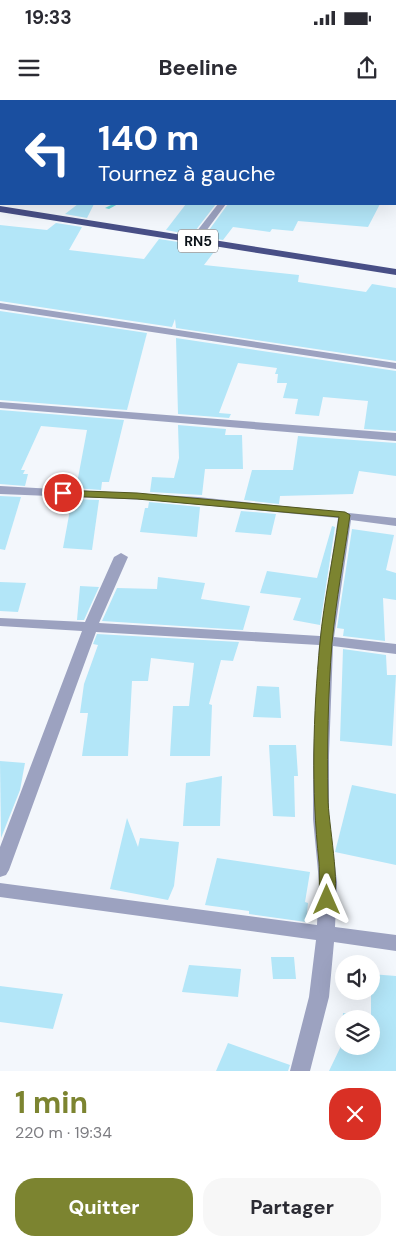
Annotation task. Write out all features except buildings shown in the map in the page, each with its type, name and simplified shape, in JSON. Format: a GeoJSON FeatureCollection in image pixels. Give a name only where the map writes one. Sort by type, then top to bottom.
{"type":"FeatureCollection","features":[{"type":"Feature","properties":{"kind":"highway","name":"RN5"},"geometry":{"type":"LineString","coordinates":[[0,209],[396,272]]}},
{"type":"Feature","properties":{"kind":"street"},"geometry":{"type":"LineString","coordinates":[[195,240],[221,205]]}},
{"type":"Feature","properties":{"kind":"street"},"geometry":{"type":"LineString","coordinates":[[0,306],[396,366]]}},
{"type":"Feature","properties":{"kind":"street"},"geometry":{"type":"LineString","coordinates":[[0,405],[396,437]]}},
{"type":"Feature","properties":{"kind":"street"},"geometry":{"type":"LineString","coordinates":[[0,490],[137,496],[345,515],[396,522]]}},
{"type":"Feature","properties":{"kind":"street"},"geometry":{"type":"LineString","coordinates":[[300,1071],[318,997],[326,935],[328,882],[321,819],[321,755],[326,642],[345,515]]}},
{"type":"Feature","properties":{"kind":"street"},"geometry":{"type":"LineString","coordinates":[[0,870],[90,628],[121,557]]}},
{"type":"Feature","properties":{"kind":"street"},"geometry":{"type":"LineString","coordinates":[[0,622],[326,642],[396,649]]}},
{"type":"Feature","properties":{"kind":"street"},"geometry":{"type":"LineString","coordinates":[[0,890],[396,943]]}},
{"type":"Feature","properties":{"kind":"waterway"},"geometry":{"type":"LineString","coordinates":[[107,208],[114,205]]}},
{"type":"Feature","properties":{"kind":"route"},"geometry":{"type":"LineString","coordinates":[[63,493],[137,496],[345,515],[326,642],[321,755],[321,819],[328,882],[327,900]]}}]}
